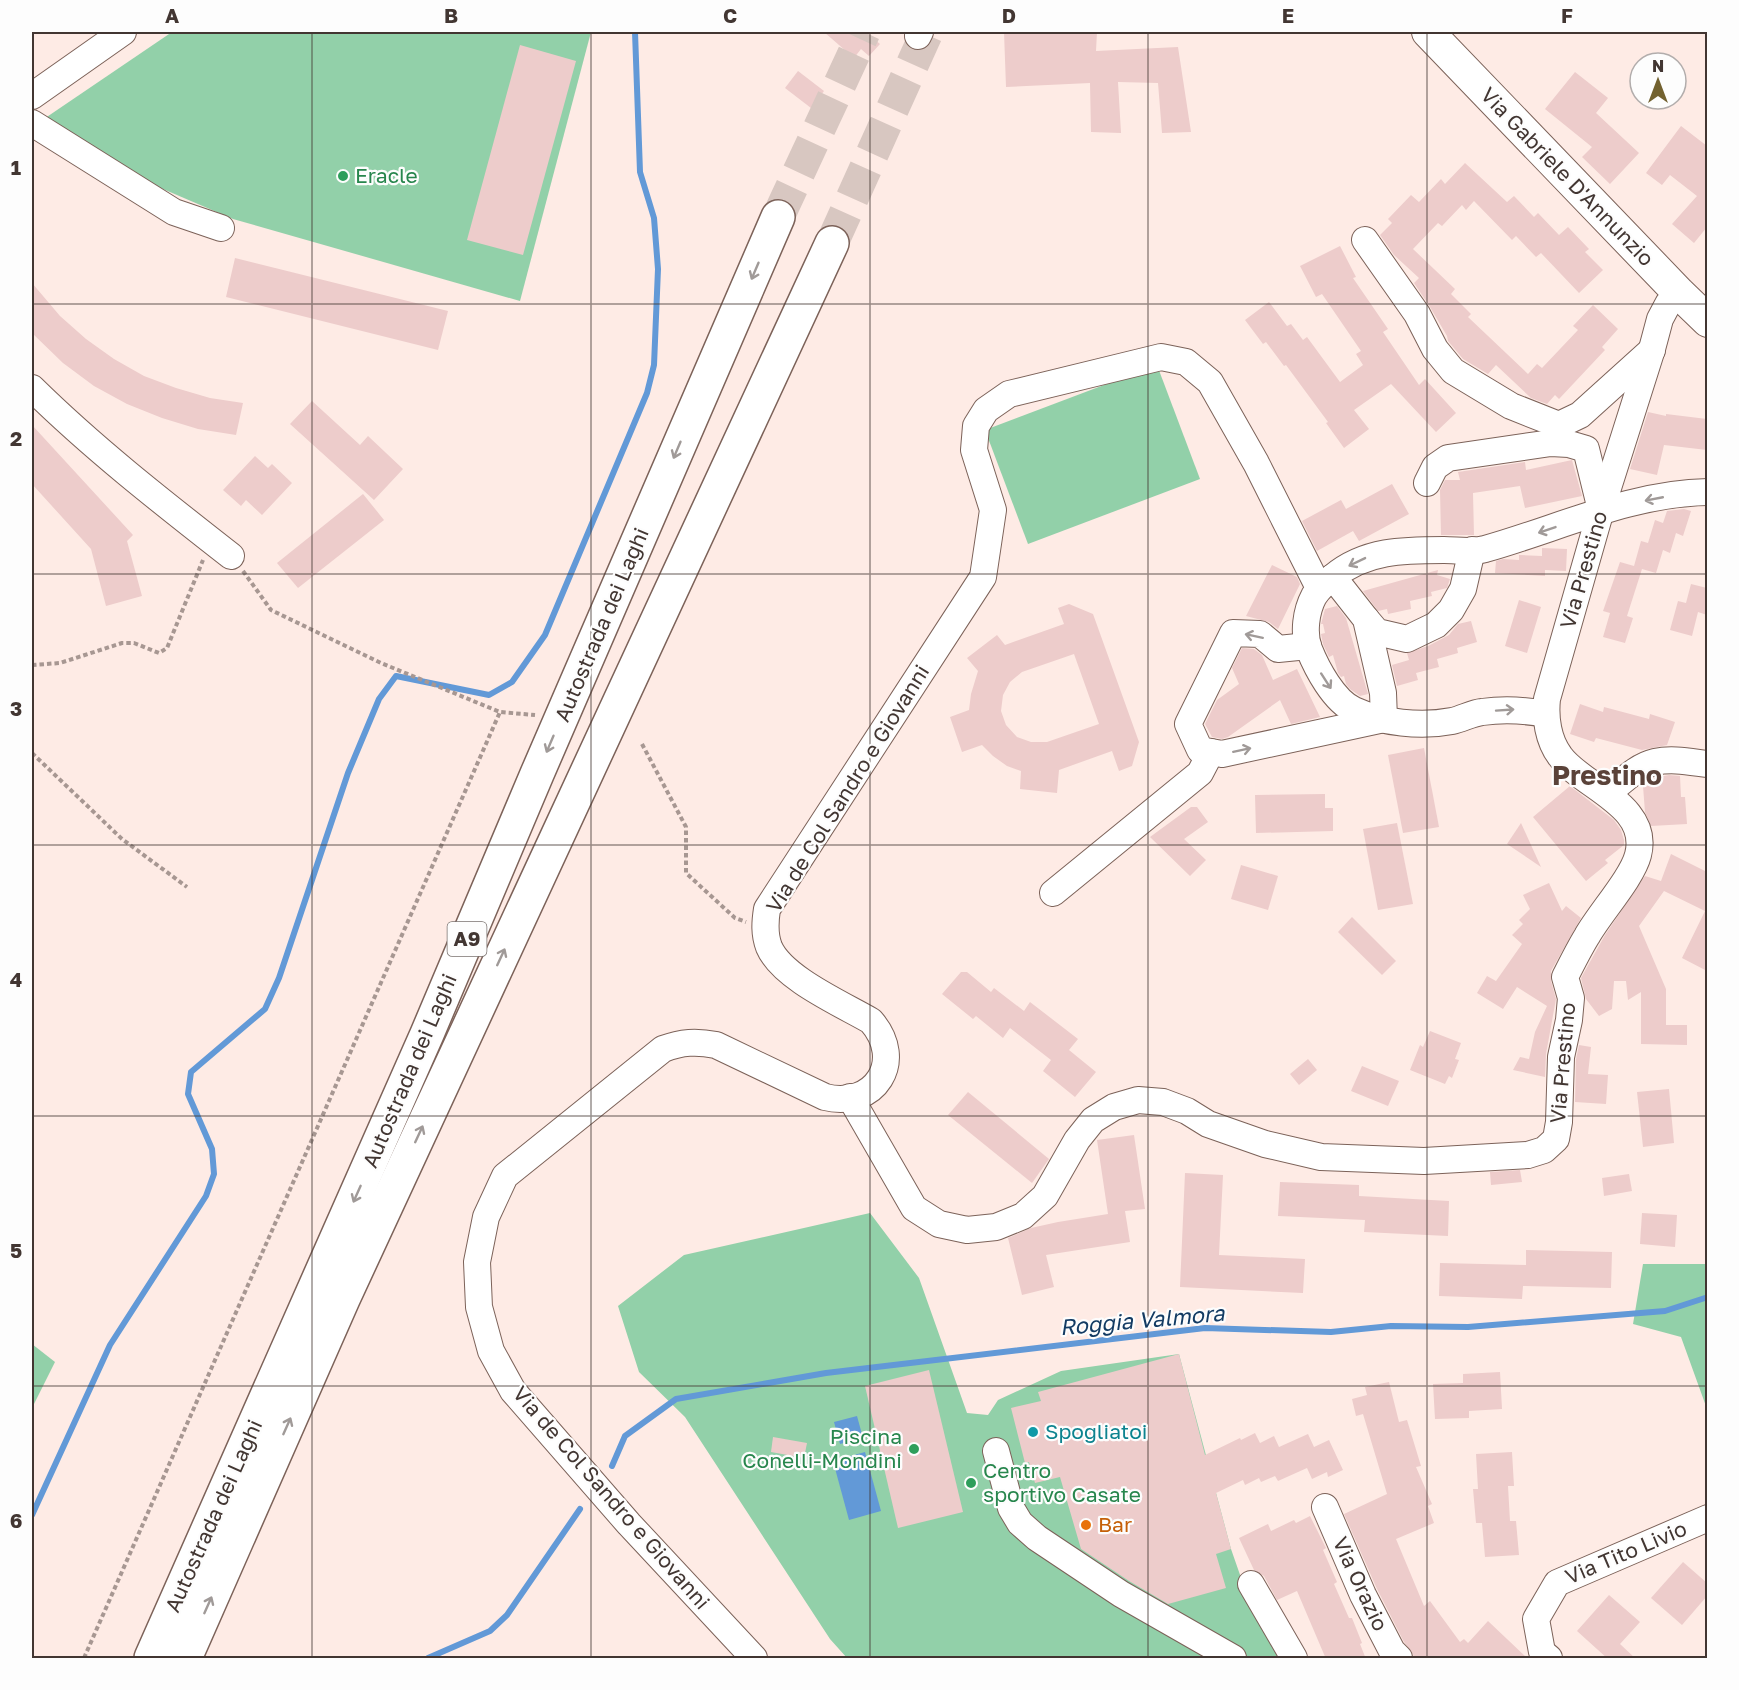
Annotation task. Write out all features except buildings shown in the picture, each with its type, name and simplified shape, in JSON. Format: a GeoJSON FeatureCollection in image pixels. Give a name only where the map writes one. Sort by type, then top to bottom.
{"type":"FeatureCollection","features":[{"type":"Feature","properties":{"kind":"highway","name":"Autostrada dei Laghi"},"geometry":{"type":"LineString","coordinates":[[151,1659],[376,1151],[778,218]]}},
{"type":"Feature","properties":{"kind":"highway","name":"Autostrada dei Laghi"},"geometry":{"type":"LineString","coordinates":[[185,1659],[343,1299],[832,243]]}},
{"type":"Feature","properties":{"kind":"main road","name":"Via Gabriele D'Annunzio"},"geometry":{"type":"LineString","coordinates":[[1428,32],[1707,321]]}},
{"type":"Feature","properties":{"kind":"street"},"geometry":{"type":"LineString","coordinates":[[32,96],[123,32]]}},
{"type":"Feature","properties":{"kind":"street"},"geometry":{"type":"LineString","coordinates":[[32,123],[174,212],[221,228]]}},
{"type":"Feature","properties":{"kind":"street"},"geometry":{"type":"LineString","coordinates":[[1365,240],[1417,314],[1435,350],[1453,370],[1511,406],[1559,424],[1580,415],[1652,350]]}},
{"type":"Feature","properties":{"kind":"street","name":"Via Prestino"},"geometry":{"type":"LineString","coordinates":[[850,1097],[914,1208],[939,1224],[967,1230],[996,1227],[1023,1216],[1045,1196],[1077,1140],[1093,1120],[1114,1107],[1138,1100],[1163,1102],[1187,1111],[1208,1125],[1265,1144],[1321,1157],[1424,1161],[1528,1155],[1544,1150],[1556,1138],[1558,1122],[1560,1057],[1569,1020],[1571,998],[1565,976],[1587,936],[1633,867],[1638,853],[1638,835],[1632,818],[1608,793],[1580,774],[1560,756],[1550,736],[1545,714],[1547,699],[1601,510],[1660,319],[1668,304],[1678,293]]}},
{"type":"Feature","properties":{"kind":"street","name":"Via de Col Sandro e Giovanni"},"geometry":{"type":"LineString","coordinates":[[754,1659],[629,1524],[513,1391],[491,1351],[479,1307],[477,1262],[486,1217],[505,1176],[663,1049],[680,1043],[698,1041],[716,1045],[825,1097],[839,1100],[866,1093],[884,1072],[887,1058],[886,1045],[880,1032],[871,1021],[792,974],[778,962],[769,946],[765,928],[767,909],[983,577],[993,510],[974,450],[976,426],[986,410],[1010,393],[1161,357],[1186,362],[1210,382],[1326,582],[1366,619]]}},
{"type":"Feature","properties":{"kind":"street"},"geometry":{"type":"LineString","coordinates":[[32,388],[75,431],[231,556]]}},
{"type":"Feature","properties":{"kind":"street"},"geometry":{"type":"LineString","coordinates":[[1427,483],[1435,467],[1448,458],[1551,443],[1569,444],[1586,449],[1601,510]]}},
{"type":"Feature","properties":{"kind":"street"},"geometry":{"type":"LineString","coordinates":[[1545,714],[1519,710],[1480,712],[1452,721],[1418,723],[1384,719],[1352,709],[1332,690],[1317,668],[1308,646],[1306,622],[1309,606],[1326,582],[1342,569],[1369,555],[1403,550],[1480,550],[1523,538],[1601,510],[1691,492],[1707,492]]}},
{"type":"Feature","properties":{"kind":"street"},"geometry":{"type":"LineString","coordinates":[[1366,619],[1377,632],[1407,639],[1436,625],[1451,610],[1463,589],[1472,550]]}},
{"type":"Feature","properties":{"kind":"street"},"geometry":{"type":"LineString","coordinates":[[1366,619],[1383,693],[1384,719]]}},
{"type":"Feature","properties":{"kind":"street"},"geometry":{"type":"LineString","coordinates":[[1308,646],[1278,649],[1260,634],[1233,633],[1188,724],[1200,750],[1222,754],[1384,719]]}},
{"type":"Feature","properties":{"kind":"street"},"geometry":{"type":"LineString","coordinates":[[1053,893],[1200,773],[1211,752]]}},
{"type":"Feature","properties":{"kind":"street"},"geometry":{"type":"LineString","coordinates":[[1608,793],[1635,771],[1655,762],[1680,761],[1707,764]]}},
{"type":"Feature","properties":{"kind":"street"},"geometry":{"type":"LineString","coordinates":[[996,1451],[1011,1508],[1020,1522],[1037,1538],[1120,1594],[1233,1659]]}},
{"type":"Feature","properties":{"kind":"street","name":"Via Orazio"},"geometry":{"type":"LineString","coordinates":[[1325,1507],[1391,1656]]}},
{"type":"Feature","properties":{"kind":"street","name":"Via Tito Livio"},"geometry":{"type":"LineString","coordinates":[[1549,1659],[1542,1652],[1536,1619],[1557,1583],[1707,1518]]}},
{"type":"Feature","properties":{"kind":"street"},"geometry":{"type":"LineString","coordinates":[[1251,1584],[1294,1659]]}},
{"type":"Feature","properties":{"kind":"path"},"geometry":{"type":"LineString","coordinates":[[32,665],[60,663],[122,643],[134,643],[159,653],[163,652],[167,648],[210,539]]}},
{"type":"Feature","properties":{"kind":"path"},"geometry":{"type":"LineString","coordinates":[[231,556],[271,610],[381,663],[500,712],[539,715]]}},
{"type":"Feature","properties":{"kind":"path"},"geometry":{"type":"LineString","coordinates":[[84,1659],[500,712]]}},
{"type":"Feature","properties":{"kind":"path"},"geometry":{"type":"LineString","coordinates":[[642,744],[686,827],[686,873],[735,918],[765,928]]}},
{"type":"Feature","properties":{"kind":"path"},"geometry":{"type":"LineString","coordinates":[[32,753],[122,838],[187,887]]}},
{"type":"Feature","properties":{"kind":"green space","name":"Eracle"},"geometry":{"type":"Polygon","coordinates":[[[172,32],[591,32],[520,301],[233,219],[32,133],[32,127],[172,32]]]}},
{"type":"Feature","properties":{"kind":"green space"},"geometry":{"type":"Polygon","coordinates":[[[1157,365],[1200,479],[1028,544],[985,430],[1157,365]]]}},
{"type":"Feature","properties":{"kind":"green space","name":"Centro sportivo Casate"},"geometry":{"type":"Polygon","coordinates":[[[870,1213],[919,1278],[967,1413],[988,1415],[998,1400],[1061,1371],[1179,1354],[1231,1549],[1246,1592],[1286,1658],[847,1658],[830,1639],[685,1417],[639,1372],[618,1306],[684,1255],[870,1213]]]}},
{"type":"Feature","properties":{"kind":"green space"},"geometry":{"type":"Polygon","coordinates":[[[1707,1242],[1708,1409],[1681,1337],[1633,1324],[1643,1264],[1706,1264],[1707,1242]]]}},
{"type":"Feature","properties":{"kind":"green space"},"geometry":{"type":"Polygon","coordinates":[[[32,1344],[55,1362],[32,1408],[32,1344]]]}},
{"type":"Feature","properties":{"kind":"water"},"geometry":{"type":"Polygon","coordinates":[[[857,1416],[863,1438],[840,1444],[834,1422],[857,1416]]]}},
{"type":"Feature","properties":{"kind":"water"},"geometry":{"type":"Polygon","coordinates":[[[865,1452],[881,1511],[849,1520],[833,1461],[865,1452]]]}},
{"type":"Feature","properties":{"kind":"waterway"},"geometry":{"type":"LineString","coordinates":[[32,1515],[110,1345],[206,1196],[214,1174],[212,1149],[188,1094],[191,1072],[265,1009],[279,978],[348,773],[379,699],[396,676],[489,695],[512,682],[545,635],[647,393],[654,365],[658,269],[654,218],[640,172],[635,32]]}},
{"type":"Feature","properties":{"kind":"waterway","name":"Roggia Valmora"},"geometry":{"type":"LineString","coordinates":[[612,1466],[625,1436],[676,1399],[826,1373],[1205,1328],[1331,1332],[1391,1326],[1468,1327],[1665,1311],[1708,1297]]}},
{"type":"Feature","properties":{"kind":"waterway","name":"Roggia Valmora"},"geometry":{"type":"LineString","coordinates":[[428,1658],[490,1631],[507,1615],[580,1509]]}},
{"type":"Feature","properties":{"kind":"tunnel"},"geometry":{"type":"LineString","coordinates":[[778,217],[864,32]]}},
{"type":"Feature","properties":{"kind":"tunnel"},"geometry":{"type":"LineString","coordinates":[[832,243],[927,32]]}},
{"type":"Feature","properties":{"kind":"place","name":"Eracle"},"geometry":{"type":"Point","coordinates":[343,176]}},
{"type":"Feature","properties":{"kind":"place","name":"Spogliatoi"},"geometry":{"type":"Point","coordinates":[1033,1432]}},
{"type":"Feature","properties":{"kind":"place","name":"Piscina Conelli-Mondini"},"geometry":{"type":"Point","coordinates":[914,1449]}},
{"type":"Feature","properties":{"kind":"place","name":"Centro sportivo Casate"},"geometry":{"type":"Point","coordinates":[971,1483]}},
{"type":"Feature","properties":{"kind":"place","name":"Bar"},"geometry":{"type":"Point","coordinates":[1086,1525]}},
{"type":"Feature","properties":{"kind":"district","name":"Prestino"},"geometry":{"type":"Point","coordinates":[1607,776]}}]}
